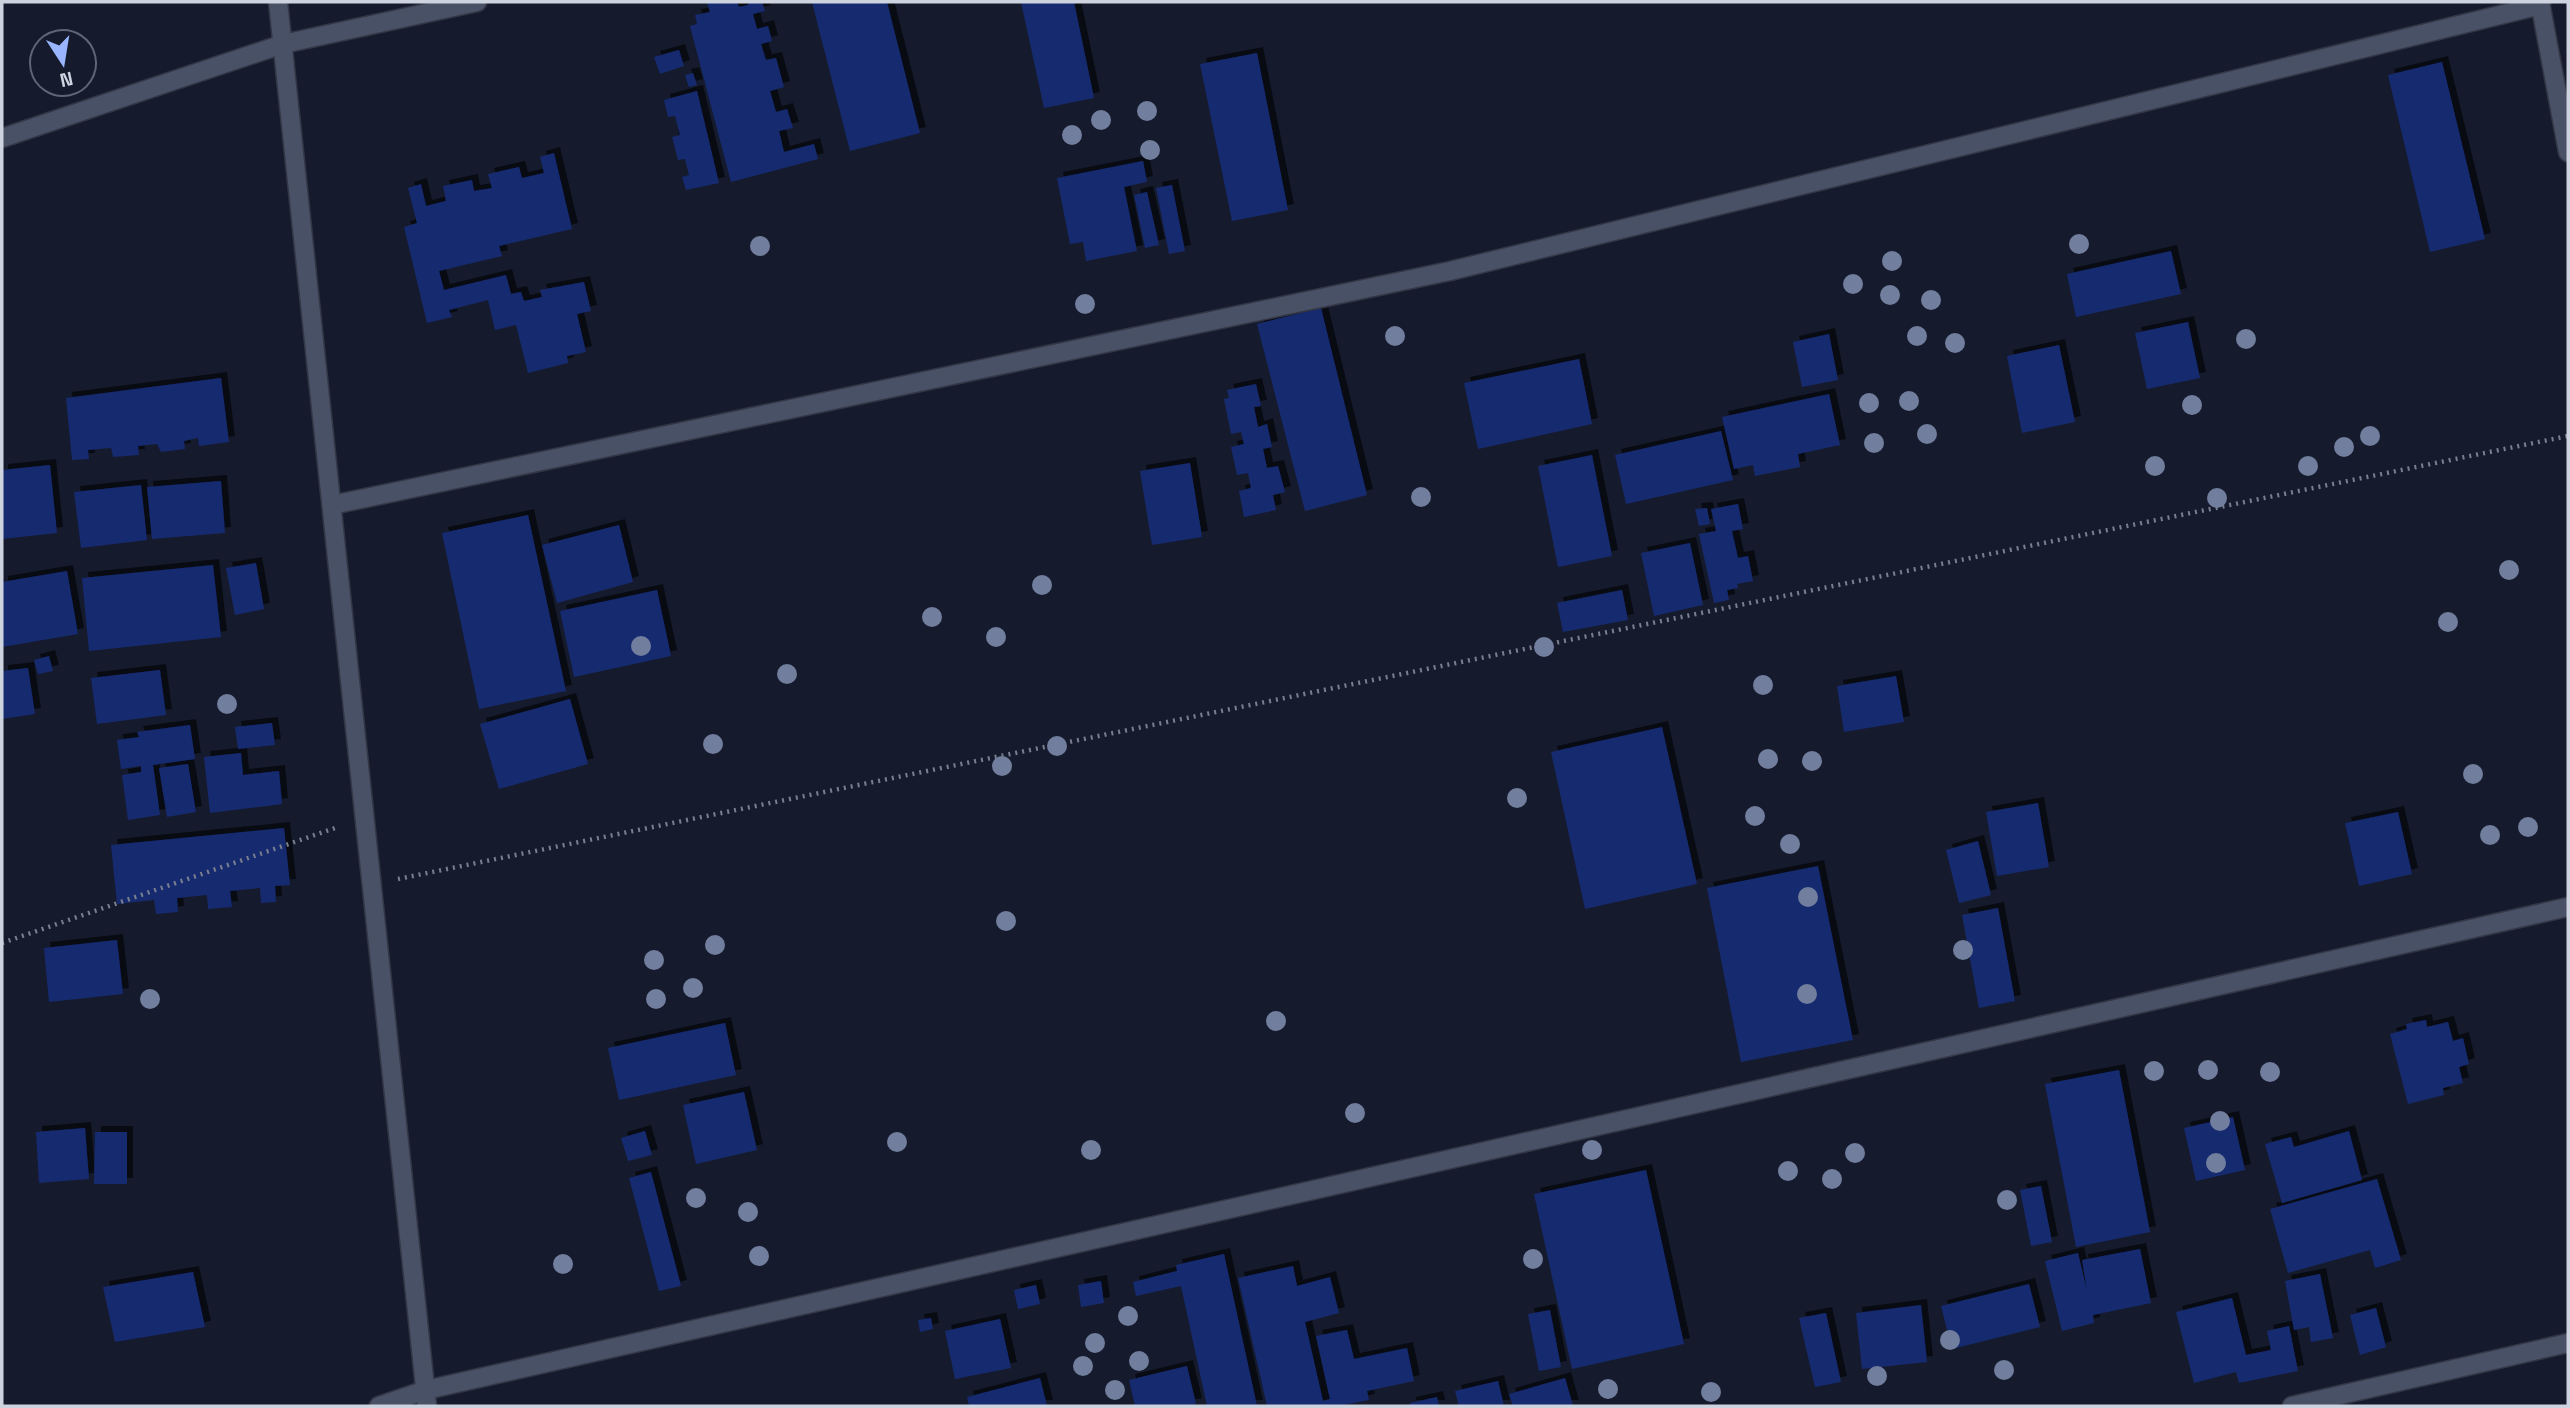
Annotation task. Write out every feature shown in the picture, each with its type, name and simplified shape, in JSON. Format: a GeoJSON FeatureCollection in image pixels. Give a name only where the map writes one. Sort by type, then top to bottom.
{"type":"FeatureCollection","features":[{"type":"Feature","properties":{"kind":"street"},"geometry":{"type":"LineString","coordinates":[[278,2],[427,1398]]}},
{"type":"Feature","properties":{"kind":"street"},"geometry":{"type":"LineString","coordinates":[[2,138],[283,44],[477,2]]}},
{"type":"Feature","properties":{"kind":"street"},"geometry":{"type":"LineString","coordinates":[[332,505],[1450,271],[2541,3],[2568,152]]}},
{"type":"Feature","properties":{"kind":"street"},"geometry":{"type":"LineString","coordinates":[[379,1406],[427,1398],[2568,907]]}},
{"type":"Feature","properties":{"kind":"street"},"geometry":{"type":"LineString","coordinates":[[2292,1406],[2568,1343]]}},
{"type":"Feature","properties":{"kind":"path"},"geometry":{"type":"LineString","coordinates":[[372,884],[2568,436]]}},
{"type":"Feature","properties":{"kind":"path"},"geometry":{"type":"LineString","coordinates":[[2,943],[365,818]]}},
{"type":"Feature","properties":{"kind":"building"},"geometry":{"type":"Polygon","coordinates":[[[737,2],[739,7],[748,5],[748,2],[762,2],[765,11],[753,14],[757,29],[768,26],[772,41],[761,44],[766,60],[776,58],[784,87],[770,91],[776,112],[787,109],[793,128],[779,131],[784,152],[814,144],[818,159],[731,182],[690,26],[697,24],[695,15],[710,12],[707,3],[737,2]]]}},
{"type":"Feature","properties":{"kind":"building"},"geometry":{"type":"Polygon","coordinates":[[[812,2],[887,2],[920,133],[850,151],[812,2]]]}},
{"type":"Feature","properties":{"kind":"building"},"geometry":{"type":"Polygon","coordinates":[[[1021,2],[1074,2],[1094,98],[1044,108],[1021,2]]]}},
{"type":"Feature","properties":{"kind":"building"},"geometry":{"type":"Polygon","coordinates":[[[679,50],[684,66],[660,74],[654,57],[679,50]]]}},
{"type":"Feature","properties":{"kind":"building"},"geometry":{"type":"Polygon","coordinates":[[[1257,53],[1288,210],[1232,221],[1200,64],[1257,53]]]}},
{"type":"Feature","properties":{"kind":"building"},"geometry":{"type":"Polygon","coordinates":[[[2442,62],[2485,239],[2430,252],[2388,75],[2442,62]]]}},
{"type":"Feature","properties":{"kind":"building"},"geometry":{"type":"Polygon","coordinates":[[[693,73],[697,85],[689,87],[685,75],[693,73]]]}},
{"type":"Feature","properties":{"kind":"building"},"geometry":{"type":"Polygon","coordinates":[[[697,91],[719,183],[686,190],[682,177],[689,175],[685,159],[678,160],[672,137],[680,135],[675,116],[668,117],[664,100],[697,91]]]}},
{"type":"Feature","properties":{"kind":"building"},"geometry":{"type":"Polygon","coordinates":[[[554,153],[572,229],[499,246],[502,256],[439,271],[444,290],[506,275],[511,294],[521,292],[524,301],[542,297],[540,290],[584,282],[591,311],[577,314],[586,352],[567,356],[568,363],[528,373],[516,325],[495,330],[488,300],[449,310],[452,317],[427,323],[404,227],[417,223],[408,188],[421,184],[426,206],[446,201],[443,186],[472,180],[474,191],[492,188],[488,174],[519,167],[522,178],[544,173],[540,157],[554,153]]]}},
{"type":"Feature","properties":{"kind":"building"},"geometry":{"type":"Polygon","coordinates":[[[1143,161],[1147,182],[1124,187],[1137,251],[1086,261],[1083,242],[1070,244],[1057,178],[1143,161]]]}},
{"type":"Feature","properties":{"kind":"building"},"geometry":{"type":"Polygon","coordinates":[[[1172,185],[1185,251],[1169,254],[1156,188],[1172,185]]]}},
{"type":"Feature","properties":{"kind":"building"},"geometry":{"type":"Polygon","coordinates":[[[1147,192],[1159,245],[1145,248],[1134,195],[1147,192]]]}},
{"type":"Feature","properties":{"kind":"building"},"geometry":{"type":"Polygon","coordinates":[[[2171,251],[2181,294],[2076,317],[2067,274],[2171,251]]]}},
{"type":"Feature","properties":{"kind":"building"},"geometry":{"type":"Polygon","coordinates":[[[1321,308],[1367,495],[1305,511],[1257,324],[1321,308]]]}},
{"type":"Feature","properties":{"kind":"building"},"geometry":{"type":"Polygon","coordinates":[[[2188,322],[2200,378],[2147,389],[2135,333],[2188,322]]]}},
{"type":"Feature","properties":{"kind":"building"},"geometry":{"type":"Polygon","coordinates":[[[1829,334],[1838,380],[1802,387],[1793,342],[1829,334]]]}},
{"type":"Feature","properties":{"kind":"building"},"geometry":{"type":"Polygon","coordinates":[[[2059,345],[2075,422],[2022,433],[2007,356],[2059,345]]]}},
{"type":"Feature","properties":{"kind":"building"},"geometry":{"type":"Polygon","coordinates":[[[1579,359],[1592,424],[1478,449],[1464,383],[1579,359]]]}},
{"type":"Feature","properties":{"kind":"building"},"geometry":{"type":"Polygon","coordinates":[[[221,378],[229,442],[199,446],[198,438],[184,441],[185,449],[161,452],[157,444],[138,446],[139,455],[113,457],[111,448],[88,450],[89,459],[72,460],[66,398],[221,378]]]}},
{"type":"Feature","properties":{"kind":"building"},"geometry":{"type":"Polygon","coordinates":[[[1256,384],[1261,406],[1254,407],[1258,427],[1267,424],[1272,447],[1263,449],[1267,468],[1278,466],[1285,492],[1273,495],[1276,510],[1244,517],[1239,491],[1251,488],[1248,473],[1237,475],[1231,447],[1244,444],[1241,432],[1231,434],[1224,399],[1229,398],[1227,390],[1256,384]]]}},
{"type":"Feature","properties":{"kind":"building"},"geometry":{"type":"Polygon","coordinates":[[[1829,394],[1840,445],[1798,454],[1800,467],[1755,476],[1753,465],[1734,469],[1722,417],[1829,394]]]}},
{"type":"Feature","properties":{"kind":"building"},"geometry":{"type":"Polygon","coordinates":[[[1721,431],[1733,480],[1626,504],[1615,455],[1721,431]]]}},
{"type":"Feature","properties":{"kind":"building"},"geometry":{"type":"Polygon","coordinates":[[[1592,455],[1612,556],[1558,567],[1538,466],[1592,455]]]}},
{"type":"Feature","properties":{"kind":"building"},"geometry":{"type":"Polygon","coordinates":[[[1190,463],[1202,537],[1152,545],[1140,471],[1190,463]]]}},
{"type":"Feature","properties":{"kind":"building"},"geometry":{"type":"Polygon","coordinates":[[[50,465],[57,533],[2,539],[2,470],[50,465]]]}},
{"type":"Feature","properties":{"kind":"building"},"geometry":{"type":"Polygon","coordinates":[[[221,481],[225,533],[152,539],[147,487],[221,481]]]}},
{"type":"Feature","properties":{"kind":"building"},"geometry":{"type":"Polygon","coordinates":[[[141,485],[147,540],[81,548],[74,492],[141,485]]]}},
{"type":"Feature","properties":{"kind":"building"},"geometry":{"type":"Polygon","coordinates":[[[1738,504],[1743,529],[1732,531],[1738,558],[1748,556],[1753,581],[1737,584],[1738,588],[1727,590],[1729,600],[1714,603],[1699,534],[1716,531],[1711,509],[1738,504]]]}},
{"type":"Feature","properties":{"kind":"building"},"geometry":{"type":"Polygon","coordinates":[[[1707,508],[1710,524],[1699,526],[1695,509],[1707,508]]]}},
{"type":"Feature","properties":{"kind":"building"},"geometry":{"type":"Polygon","coordinates":[[[528,515],[566,691],[479,709],[442,533],[528,515]]]}},
{"type":"Feature","properties":{"kind":"building"},"geometry":{"type":"Polygon","coordinates":[[[619,525],[633,582],[557,603],[542,545],[619,525]]]}},
{"type":"Feature","properties":{"kind":"building"},"geometry":{"type":"Polygon","coordinates":[[[1690,543],[1703,605],[1654,616],[1641,553],[1690,543]]]}},
{"type":"Feature","properties":{"kind":"building"},"geometry":{"type":"Polygon","coordinates":[[[256,563],[264,609],[235,615],[226,568],[256,563]]]}},
{"type":"Feature","properties":{"kind":"building"},"geometry":{"type":"Polygon","coordinates":[[[213,565],[221,637],[89,651],[82,578],[213,565]]]}},
{"type":"Feature","properties":{"kind":"building"},"geometry":{"type":"Polygon","coordinates":[[[67,571],[78,634],[2,647],[2,582],[67,571]]]}},
{"type":"Feature","properties":{"kind":"building"},"geometry":{"type":"Polygon","coordinates":[[[657,590],[671,656],[574,677],[560,611],[657,590]]]}},
{"type":"Feature","properties":{"kind":"building"},"geometry":{"type":"Polygon","coordinates":[[[1622,590],[1628,620],[1563,632],[1557,603],[1622,590]]]}},
{"type":"Feature","properties":{"kind":"building"},"geometry":{"type":"Polygon","coordinates":[[[49,656],[53,671],[38,674],[34,660],[49,656]]]}},
{"type":"Feature","properties":{"kind":"building"},"geometry":{"type":"Polygon","coordinates":[[[28,668],[35,714],[2,719],[2,671],[28,668]]]}},
{"type":"Feature","properties":{"kind":"building"},"geometry":{"type":"Polygon","coordinates":[[[160,670],[166,715],[97,724],[91,678],[160,670]]]}},
{"type":"Feature","properties":{"kind":"building"},"geometry":{"type":"Polygon","coordinates":[[[1896,676],[1904,722],[1844,732],[1837,686],[1896,676]]]}},
{"type":"Feature","properties":{"kind":"building"},"geometry":{"type":"Polygon","coordinates":[[[570,699],[588,764],[499,789],[480,724],[570,699]]]}},
{"type":"Feature","properties":{"kind":"building"},"geometry":{"type":"Polygon","coordinates":[[[272,723],[275,745],[238,749],[235,727],[272,723]]]}},
{"type":"Feature","properties":{"kind":"building"},"geometry":{"type":"Polygon","coordinates":[[[190,725],[195,759],[153,765],[160,815],[128,820],[122,775],[141,772],[141,766],[121,769],[117,740],[139,737],[137,732],[190,725]]]}},
{"type":"Feature","properties":{"kind":"building"},"geometry":{"type":"Polygon","coordinates":[[[1662,727],[1697,884],[1585,909],[1551,752],[1662,727]]]}},
{"type":"Feature","properties":{"kind":"building"},"geometry":{"type":"Polygon","coordinates":[[[241,753],[243,775],[279,771],[282,804],[210,813],[204,757],[241,753]]]}},
{"type":"Feature","properties":{"kind":"building"},"geometry":{"type":"Polygon","coordinates":[[[188,764],[196,812],[167,817],[159,768],[188,764]]]}},
{"type":"Feature","properties":{"kind":"building"},"geometry":{"type":"Polygon","coordinates":[[[2038,803],[2049,867],[1997,876],[1986,812],[2038,803]]]}},
{"type":"Feature","properties":{"kind":"building"},"geometry":{"type":"Polygon","coordinates":[[[2398,812],[2412,874],[2359,886],[2345,823],[2398,812]]]}},
{"type":"Feature","properties":{"kind":"building"},"geometry":{"type":"Polygon","coordinates":[[[284,828],[290,885],[275,886],[276,902],[261,903],[260,888],[230,891],[232,907],[208,909],[207,895],[177,898],[178,912],[156,914],[154,900],[117,904],[111,845],[284,828]]]}},
{"type":"Feature","properties":{"kind":"building"},"geometry":{"type":"Polygon","coordinates":[[[1978,841],[1991,895],[1959,903],[1946,850],[1978,841]]]}},
{"type":"Feature","properties":{"kind":"building"},"geometry":{"type":"Polygon","coordinates":[[[1818,866],[1853,1040],[1741,1062],[1707,888],[1818,866]]]}},
{"type":"Feature","properties":{"kind":"building"},"geometry":{"type":"Polygon","coordinates":[[[1998,908],[2015,1001],[1979,1008],[1962,915],[1998,908]]]}},
{"type":"Feature","properties":{"kind":"building"},"geometry":{"type":"Polygon","coordinates":[[[117,940],[123,994],[49,1002],[44,948],[117,940]]]}},
{"type":"Feature","properties":{"kind":"building"},"geometry":{"type":"Polygon","coordinates":[[[2426,1020],[2427,1027],[2448,1022],[2453,1041],[2463,1038],[2469,1064],[2459,1067],[2463,1083],[2443,1088],[2444,1095],[2408,1104],[2390,1034],[2407,1029],[2406,1024],[2426,1020]]]}},
{"type":"Feature","properties":{"kind":"building"},"geometry":{"type":"Polygon","coordinates":[[[725,1023],[736,1075],[619,1100],[608,1048],[725,1023]]]}},
{"type":"Feature","properties":{"kind":"building"},"geometry":{"type":"Polygon","coordinates":[[[2119,1070],[2150,1232],[2076,1247],[2045,1084],[2119,1070]]]}},
{"type":"Feature","properties":{"kind":"building"},"geometry":{"type":"Polygon","coordinates":[[[744,1092],[757,1150],[696,1164],[683,1105],[744,1092]]]}},
{"type":"Feature","properties":{"kind":"building"},"geometry":{"type":"Polygon","coordinates":[[[2233,1117],[2245,1170],[2196,1181],[2184,1128],[2233,1117]]]}},
{"type":"Feature","properties":{"kind":"building"},"geometry":{"type":"Polygon","coordinates":[[[85,1128],[89,1179],[39,1183],[36,1132],[85,1128]]]}},
{"type":"Feature","properties":{"kind":"building"},"geometry":{"type":"Polygon","coordinates":[[[645,1131],[652,1155],[628,1161],[621,1138],[645,1131]]]}},
{"type":"Feature","properties":{"kind":"building"},"geometry":{"type":"Polygon","coordinates":[[[2349,1131],[2362,1180],[2282,1203],[2265,1144],[2291,1137],[2294,1147],[2349,1131]]]}},
{"type":"Feature","properties":{"kind":"building"},"geometry":{"type":"Polygon","coordinates":[[[95,1132],[127,1132],[127,1184],[94,1184],[95,1132]]]}},
{"type":"Feature","properties":{"kind":"building"},"geometry":{"type":"Polygon","coordinates":[[[1646,1170],[1684,1344],[1572,1369],[1534,1194],[1646,1170]]]}},
{"type":"Feature","properties":{"kind":"building"},"geometry":{"type":"Polygon","coordinates":[[[651,1172],[681,1286],[659,1291],[629,1178],[651,1172]]]}},
{"type":"Feature","properties":{"kind":"building"},"geometry":{"type":"Polygon","coordinates":[[[2377,1179],[2401,1260],[2375,1268],[2370,1250],[2288,1273],[2270,1209],[2377,1179]]]}},
{"type":"Feature","properties":{"kind":"building"},"geometry":{"type":"Polygon","coordinates":[[[2041,1186],[2052,1242],[2031,1246],[2020,1190],[2041,1186]]]}},
{"type":"Feature","properties":{"kind":"building"},"geometry":{"type":"Polygon","coordinates":[[[2140,1249],[2151,1303],[2093,1315],[2094,1323],[2062,1331],[2045,1261],[2078,1253],[2087,1291],[2082,1260],[2140,1249]]]}},
{"type":"Feature","properties":{"kind":"building"},"geometry":{"type":"Polygon","coordinates":[[[1224,1254],[1257,1406],[1207,1406],[1181,1286],[1136,1296],[1133,1282],[1177,1271],[1176,1265],[1224,1254]]]}},
{"type":"Feature","properties":{"kind":"building"},"geometry":{"type":"Polygon","coordinates":[[[1293,1266],[1297,1286],[1330,1277],[1339,1313],[1305,1322],[1323,1401],[1330,1399],[1316,1336],[1347,1330],[1354,1359],[1407,1348],[1414,1381],[1367,1391],[1369,1400],[1338,1406],[1267,1406],[1238,1278],[1293,1266]]]}},
{"type":"Feature","properties":{"kind":"building"},"geometry":{"type":"Polygon","coordinates":[[[193,1272],[205,1327],[115,1342],[103,1287],[193,1272]]]}},
{"type":"Feature","properties":{"kind":"building"},"geometry":{"type":"Polygon","coordinates":[[[2320,1274],[2333,1338],[2311,1342],[2309,1327],[2294,1330],[2285,1281],[2320,1274]]]}},
{"type":"Feature","properties":{"kind":"building"},"geometry":{"type":"Polygon","coordinates":[[[1101,1281],[1104,1303],[1081,1307],[1078,1285],[1101,1281]]]}},
{"type":"Feature","properties":{"kind":"building"},"geometry":{"type":"Polygon","coordinates":[[[2029,1284],[2040,1327],[1952,1349],[1941,1306],[2029,1284]]]}},
{"type":"Feature","properties":{"kind":"building"},"geometry":{"type":"Polygon","coordinates":[[[1036,1285],[1040,1304],[1018,1309],[1014,1290],[1036,1285]]]}},
{"type":"Feature","properties":{"kind":"building"},"geometry":{"type":"Polygon","coordinates":[[[2232,1298],[2246,1355],[2271,1350],[2267,1331],[2289,1326],[2298,1371],[2239,1383],[2236,1372],[2194,1383],[2176,1312],[2232,1298]]]}},
{"type":"Feature","properties":{"kind":"building"},"geometry":{"type":"Polygon","coordinates":[[[1921,1305],[1927,1362],[1862,1369],[1856,1313],[1921,1305]]]}},
{"type":"Feature","properties":{"kind":"building"},"geometry":{"type":"Polygon","coordinates":[[[2376,1308],[2386,1347],[2360,1355],[2350,1315],[2376,1308]]]}},
{"type":"Feature","properties":{"kind":"building"},"geometry":{"type":"Polygon","coordinates":[[[1550,1310],[1561,1367],[1539,1371],[1528,1314],[1550,1310]]]}},
{"type":"Feature","properties":{"kind":"building"},"geometry":{"type":"Polygon","coordinates":[[[1826,1313],[1841,1382],[1815,1387],[1799,1318],[1826,1313]]]}},
{"type":"Feature","properties":{"kind":"building"},"geometry":{"type":"Polygon","coordinates":[[[931,1318],[933,1329],[920,1332],[918,1320],[931,1318]]]}},
{"type":"Feature","properties":{"kind":"building"},"geometry":{"type":"Polygon","coordinates":[[[1000,1319],[1011,1368],[955,1379],[945,1331],[1000,1319]]]}},
{"type":"Feature","properties":{"kind":"building"},"geometry":{"type":"Polygon","coordinates":[[[1187,1366],[1196,1404],[1135,1406],[1129,1380],[1187,1366]]]}},
{"type":"Feature","properties":{"kind":"building"},"geometry":{"type":"Polygon","coordinates":[[[1040,1378],[1047,1406],[969,1406],[967,1397],[1040,1378]]]}},
{"type":"Feature","properties":{"kind":"building"},"geometry":{"type":"Polygon","coordinates":[[[1565,1378],[1573,1406],[1513,1406],[1509,1394],[1565,1378]]]}},
{"type":"Feature","properties":{"kind":"building"},"geometry":{"type":"Polygon","coordinates":[[[1498,1381],[1504,1406],[1459,1406],[1455,1391],[1498,1381]]]}},
{"type":"Feature","properties":{"kind":"building"},"geometry":{"type":"Polygon","coordinates":[[[1437,1397],[1439,1406],[1410,1406],[1410,1403],[1437,1397]]]}}]}
